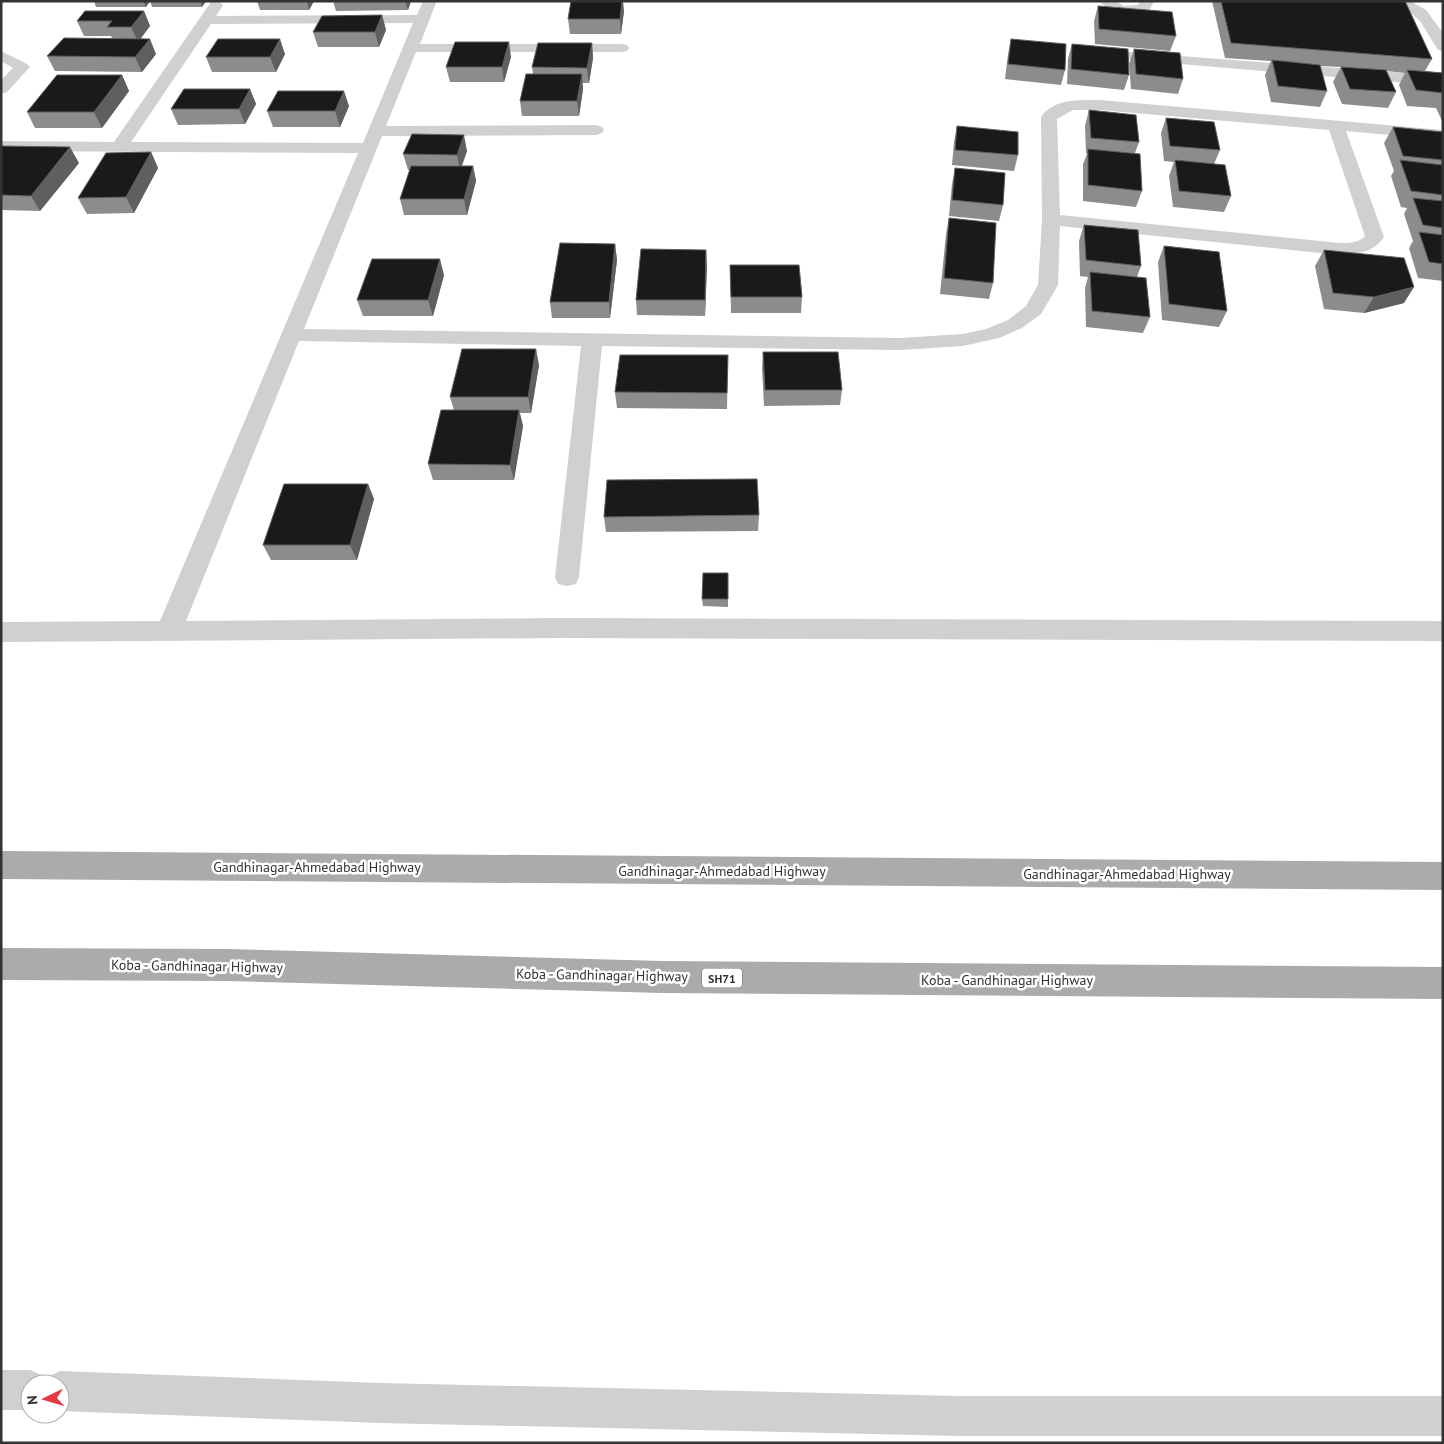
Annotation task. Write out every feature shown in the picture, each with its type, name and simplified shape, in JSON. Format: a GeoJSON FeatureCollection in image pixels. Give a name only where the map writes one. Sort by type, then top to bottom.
{"type":"FeatureCollection","features":[{"type":"Feature","properties":{"kind":"main road","name":"Gandhinagar-Ahmedabad Highway"},"geometry":{"type":"LineString","coordinates":[[1,865],[1443,876]]}},
{"type":"Feature","properties":{"kind":"main road","name":"Koba - Gandhinagar Highway"},"geometry":{"type":"LineString","coordinates":[[1,964],[227,965],[663,977],[1443,983]]}},
{"type":"Feature","properties":{"kind":"street"},"geometry":{"type":"LineString","coordinates":[[119,146],[207,20],[218,1]]}},
{"type":"Feature","properties":{"kind":"street"},"geometry":{"type":"LineString","coordinates":[[1107,1],[1119,10],[1137,11],[1144,8],[1147,1]]}},
{"type":"Feature","properties":{"kind":"street"},"geometry":{"type":"LineString","coordinates":[[1396,1],[1415,8],[1425,16],[1443,47]]}},
{"type":"Feature","properties":{"kind":"street"},"geometry":{"type":"LineString","coordinates":[[168,632],[426,11],[207,20]]}},
{"type":"Feature","properties":{"kind":"street"},"geometry":{"type":"LineString","coordinates":[[410,48],[622,48]]}},
{"type":"Feature","properties":{"kind":"street"},"geometry":{"type":"LineString","coordinates":[[1102,54],[1443,81]]}},
{"type":"Feature","properties":{"kind":"street"},"geometry":{"type":"LineString","coordinates":[[1,55],[22,67],[1,89]]}},
{"type":"Feature","properties":{"kind":"street"},"geometry":{"type":"LineString","coordinates":[[290,335],[900,344],[963,340],[992,334],[1015,324],[1034,310],[1048,285],[1052,220],[1049,117],[1059,108],[1074,105],[1100,105],[1443,135]]}},
{"type":"Feature","properties":{"kind":"street"},"geometry":{"type":"LineString","coordinates":[[1052,220],[1320,247],[1350,248],[1366,246],[1375,237],[1336,126]]}},
{"type":"Feature","properties":{"kind":"street"},"geometry":{"type":"LineString","coordinates":[[1,146],[119,146],[372,140],[596,130]]}},
{"type":"Feature","properties":{"kind":"street"},"geometry":{"type":"LineString","coordinates":[[567,578],[592,340]]}},
{"type":"Feature","properties":{"kind":"street"},"geometry":{"type":"LineString","coordinates":[[1,632],[561,628],[1443,631]]}},
{"type":"Feature","properties":{"kind":"street"},"geometry":{"type":"LineString","coordinates":[[1,1390],[20,1390]]}},
{"type":"Feature","properties":{"kind":"street"},"geometry":{"type":"LineString","coordinates":[[70,1391],[381,1403],[958,1416],[1443,1416]]}},
{"type":"Feature","properties":{"kind":"building"},"geometry":{"type":"Polygon","coordinates":[[[571,1],[622,1],[620,19],[568,19],[571,1]]]}},
{"type":"Feature","properties":{"kind":"building"},"geometry":{"type":"Polygon","coordinates":[[[1221,1],[1405,1],[1432,59],[1231,43],[1221,1]]]}},
{"type":"Feature","properties":{"kind":"building"},"geometry":{"type":"Polygon","coordinates":[[[1098,6],[1172,12],[1176,36],[1099,29],[1098,6]]]}},
{"type":"Feature","properties":{"kind":"building"},"geometry":{"type":"Polygon","coordinates":[[[85,11],[144,11],[131,27],[107,27],[112,21],[77,21],[85,11]]]}},
{"type":"Feature","properties":{"kind":"building"},"geometry":{"type":"Polygon","coordinates":[[[382,15],[375,32],[313,32],[322,16],[382,15]]]}},
{"type":"Feature","properties":{"kind":"building"},"geometry":{"type":"Polygon","coordinates":[[[64,38],[150,39],[135,57],[47,56],[64,38]]]}},
{"type":"Feature","properties":{"kind":"building"},"geometry":{"type":"Polygon","coordinates":[[[218,39],[280,39],[270,57],[206,57],[218,39]]]}},
{"type":"Feature","properties":{"kind":"building"},"geometry":{"type":"Polygon","coordinates":[[[1011,39],[1066,44],[1065,70],[1008,64],[1011,39]]]}},
{"type":"Feature","properties":{"kind":"building"},"geometry":{"type":"Polygon","coordinates":[[[455,42],[509,42],[502,67],[446,67],[455,42]]]}},
{"type":"Feature","properties":{"kind":"building"},"geometry":{"type":"Polygon","coordinates":[[[538,43],[592,43],[587,68],[532,67],[538,43]]]}},
{"type":"Feature","properties":{"kind":"building"},"geometry":{"type":"Polygon","coordinates":[[[1072,44],[1128,49],[1129,75],[1071,69],[1072,44]]]}},
{"type":"Feature","properties":{"kind":"building"},"geometry":{"type":"Polygon","coordinates":[[[1134,49],[1180,53],[1183,79],[1136,74],[1134,49]]]}},
{"type":"Feature","properties":{"kind":"building"},"geometry":{"type":"Polygon","coordinates":[[[1272,60],[1320,65],[1327,91],[1278,86],[1272,60]]]}},
{"type":"Feature","properties":{"kind":"building"},"geometry":{"type":"Polygon","coordinates":[[[1341,67],[1386,70],[1396,92],[1350,89],[1341,67]]]}},
{"type":"Feature","properties":{"kind":"building"},"geometry":{"type":"Polygon","coordinates":[[[1407,70],[1443,73],[1443,93],[1416,90],[1407,70]]]}},
{"type":"Feature","properties":{"kind":"building"},"geometry":{"type":"Polygon","coordinates":[[[526,74],[582,74],[577,101],[520,101],[526,74]]]}},
{"type":"Feature","properties":{"kind":"building"},"geometry":{"type":"Polygon","coordinates":[[[57,75],[122,75],[94,112],[27,112],[57,75]]]}},
{"type":"Feature","properties":{"kind":"building"},"geometry":{"type":"Polygon","coordinates":[[[184,89],[250,89],[239,109],[171,109],[184,89]]]}},
{"type":"Feature","properties":{"kind":"building"},"geometry":{"type":"Polygon","coordinates":[[[278,91],[344,91],[335,111],[267,111],[278,91]]]}},
{"type":"Feature","properties":{"kind":"building"},"geometry":{"type":"Polygon","coordinates":[[[1089,110],[1136,115],[1139,142],[1091,138],[1089,110]]]}},
{"type":"Feature","properties":{"kind":"building"},"geometry":{"type":"Polygon","coordinates":[[[1166,118],[1214,122],[1220,150],[1170,146],[1166,118]]]}},
{"type":"Feature","properties":{"kind":"building"},"geometry":{"type":"Polygon","coordinates":[[[957,126],[1018,132],[1018,155],[955,150],[957,126]]]}},
{"type":"Feature","properties":{"kind":"building"},"geometry":{"type":"Polygon","coordinates":[[[1393,127],[1443,132],[1443,160],[1403,156],[1393,127]]]}},
{"type":"Feature","properties":{"kind":"building"},"geometry":{"type":"Polygon","coordinates":[[[412,134],[464,135],[457,155],[403,154],[412,134]]]}},
{"type":"Feature","properties":{"kind":"building"},"geometry":{"type":"Polygon","coordinates":[[[1,146],[70,147],[31,196],[1,195],[1,146]]]}},
{"type":"Feature","properties":{"kind":"building"},"geometry":{"type":"Polygon","coordinates":[[[1088,149],[1140,154],[1142,191],[1088,185],[1088,149]]]}},
{"type":"Feature","properties":{"kind":"building"},"geometry":{"type":"Polygon","coordinates":[[[151,152],[126,197],[78,198],[106,153],[151,152]]]}},
{"type":"Feature","properties":{"kind":"building"},"geometry":{"type":"Polygon","coordinates":[[[1175,160],[1225,165],[1231,196],[1179,191],[1175,160]]]}},
{"type":"Feature","properties":{"kind":"building"},"geometry":{"type":"Polygon","coordinates":[[[1400,160],[1443,165],[1443,195],[1411,191],[1400,160]]]}},
{"type":"Feature","properties":{"kind":"building"},"geometry":{"type":"Polygon","coordinates":[[[411,166],[473,166],[464,199],[400,199],[411,166]]]}},
{"type":"Feature","properties":{"kind":"building"},"geometry":{"type":"Polygon","coordinates":[[[955,168],[1005,173],[1003,205],[952,200],[955,168]]]}},
{"type":"Feature","properties":{"kind":"building"},"geometry":{"type":"Polygon","coordinates":[[[1413,198],[1443,201],[1443,228],[1423,225],[1413,198]]]}},
{"type":"Feature","properties":{"kind":"building"},"geometry":{"type":"Polygon","coordinates":[[[949,218],[996,223],[993,283],[944,278],[949,218]]]}},
{"type":"Feature","properties":{"kind":"building"},"geometry":{"type":"Polygon","coordinates":[[[1084,225],[1138,230],[1141,266],[1086,260],[1084,225]]]}},
{"type":"Feature","properties":{"kind":"building"},"geometry":{"type":"Polygon","coordinates":[[[1419,232],[1443,235],[1443,264],[1429,262],[1419,232]]]}},
{"type":"Feature","properties":{"kind":"building"},"geometry":{"type":"Polygon","coordinates":[[[560,243],[615,244],[609,302],[550,302],[560,243]]]}},
{"type":"Feature","properties":{"kind":"building"},"geometry":{"type":"Polygon","coordinates":[[[1164,246],[1219,252],[1227,311],[1169,304],[1164,246]]]}},
{"type":"Feature","properties":{"kind":"building"},"geometry":{"type":"Polygon","coordinates":[[[641,249],[706,250],[705,300],[636,300],[641,249]]]}},
{"type":"Feature","properties":{"kind":"building"},"geometry":{"type":"Polygon","coordinates":[[[1324,250],[1404,258],[1414,287],[1374,297],[1333,293],[1324,250]]]}},
{"type":"Feature","properties":{"kind":"building"},"geometry":{"type":"Polygon","coordinates":[[[372,259],[440,259],[428,300],[357,300],[372,259]]]}},
{"type":"Feature","properties":{"kind":"building"},"geometry":{"type":"Polygon","coordinates":[[[730,265],[799,265],[802,297],[731,297],[730,265]]]}},
{"type":"Feature","properties":{"kind":"building"},"geometry":{"type":"Polygon","coordinates":[[[1090,272],[1146,278],[1150,317],[1092,311],[1090,272]]]}},
{"type":"Feature","properties":{"kind":"building"},"geometry":{"type":"Polygon","coordinates":[[[462,349],[536,349],[528,397],[450,397],[462,349]]]}},
{"type":"Feature","properties":{"kind":"building"},"geometry":{"type":"Polygon","coordinates":[[[763,352],[838,352],[842,390],[765,390],[763,352]]]}},
{"type":"Feature","properties":{"kind":"building"},"geometry":{"type":"Polygon","coordinates":[[[620,355],[728,355],[727,393],[615,392],[620,355]]]}},
{"type":"Feature","properties":{"kind":"building"},"geometry":{"type":"Polygon","coordinates":[[[441,410],[519,410],[510,465],[428,464],[441,410]]]}},
{"type":"Feature","properties":{"kind":"building"},"geometry":{"type":"Polygon","coordinates":[[[757,479],[759,515],[604,517],[607,480],[757,479]]]}},
{"type":"Feature","properties":{"kind":"building"},"geometry":{"type":"Polygon","coordinates":[[[284,484],[368,484],[350,545],[263,545],[284,484]]]}},
{"type":"Feature","properties":{"kind":"building"},"geometry":{"type":"Polygon","coordinates":[[[703,573],[728,573],[728,599],[702,599],[703,573]]]}}]}
